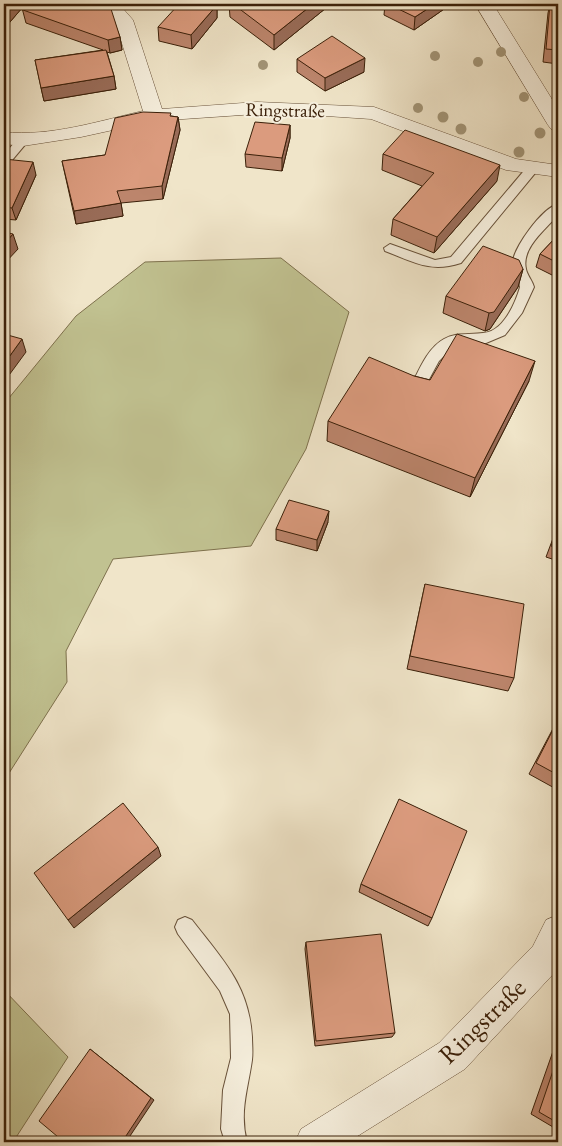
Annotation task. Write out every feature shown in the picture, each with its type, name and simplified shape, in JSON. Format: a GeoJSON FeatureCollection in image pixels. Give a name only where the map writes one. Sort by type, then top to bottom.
{"type":"FeatureCollection","features":[{"type":"Feature","properties":{"kind":"street"},"geometry":{"type":"LineString","coordinates":[[110,4],[124,20],[154,115]]}},
{"type":"Feature","properties":{"kind":"street"},"geometry":{"type":"LineString","coordinates":[[484,4],[558,125]]}},
{"type":"Feature","properties":{"kind":"street","name":"Ringstraße"},"geometry":{"type":"LineString","coordinates":[[4,138],[24,140],[81,131],[154,115],[257,108],[296,108],[374,114],[513,165],[558,171]]}},
{"type":"Feature","properties":{"kind":"street","name":"Ringstraße"},"geometry":{"type":"LineString","coordinates":[[314,1142],[452,1056],[546,958],[558,932]]}},
{"type":"Feature","properties":{"kind":"lane"},"geometry":{"type":"LineString","coordinates":[[4,162],[24,140]]}},
{"type":"Feature","properties":{"kind":"lane"},"geometry":{"type":"LineString","coordinates":[[390,248],[434,264],[444,264],[456,260],[470,246],[532,169]]}},
{"type":"Feature","properties":{"kind":"lane"},"geometry":{"type":"LineString","coordinates":[[416,390],[437,354],[447,343],[462,338],[494,337],[506,327],[527,287],[519,269],[522,254],[530,238],[558,208]]}},
{"type":"Feature","properties":{"kind":"lane"},"geometry":{"type":"LineString","coordinates":[[186,927],[228,984],[240,1014],[242,1058],[234,1090],[232,1129],[236,1142]]}},
{"type":"Feature","properties":{"kind":"green space"},"geometry":{"type":"Polygon","coordinates":[[[281,258],[349,312],[306,449],[251,546],[113,559],[66,651],[67,682],[4,781],[4,404],[76,316],[145,262],[281,258]]]}},
{"type":"Feature","properties":{"kind":"green space"},"geometry":{"type":"Polygon","coordinates":[[[4,990],[68,1057],[13,1142],[4,1142],[4,990]]]}},
{"type":"Feature","properties":{"kind":"building"},"geometry":{"type":"Polygon","coordinates":[[[4,4],[12,4],[4,13],[4,4]]]}},
{"type":"Feature","properties":{"kind":"building"},"geometry":{"type":"Polygon","coordinates":[[[21,4],[107,4],[111,9],[120,37],[108,40],[23,10],[21,4]]]}},
{"type":"Feature","properties":{"kind":"building"},"geometry":{"type":"Polygon","coordinates":[[[179,4],[217,5],[191,35],[158,27],[179,4]]]}},
{"type":"Feature","properties":{"kind":"building"},"geometry":{"type":"Polygon","coordinates":[[[233,4],[313,4],[274,35],[233,4]]]}},
{"type":"Feature","properties":{"kind":"building"},"geometry":{"type":"Polygon","coordinates":[[[388,4],[435,4],[415,17],[388,4]]]}},
{"type":"Feature","properties":{"kind":"building"},"geometry":{"type":"Polygon","coordinates":[[[550,4],[558,4],[558,50],[546,49],[550,4]]]}},
{"type":"Feature","properties":{"kind":"building"},"geometry":{"type":"Polygon","coordinates":[[[332,36],[365,58],[325,78],[297,59],[332,36]]]}},
{"type":"Feature","properties":{"kind":"building"},"geometry":{"type":"Polygon","coordinates":[[[106,50],[114,76],[41,88],[35,60],[106,50]]]}},
{"type":"Feature","properties":{"kind":"building"},"geometry":{"type":"Polygon","coordinates":[[[143,112],[171,113],[170,116],[178,117],[162,186],[117,191],[121,203],[74,211],[62,161],[105,155],[115,118],[143,112]]]}},
{"type":"Feature","properties":{"kind":"building"},"geometry":{"type":"Polygon","coordinates":[[[255,122],[290,125],[282,158],[245,154],[255,122]]]}},
{"type":"Feature","properties":{"kind":"building"},"geometry":{"type":"Polygon","coordinates":[[[405,130],[500,165],[437,237],[393,219],[434,173],[383,154],[405,130]]]}},
{"type":"Feature","properties":{"kind":"building"},"geometry":{"type":"Polygon","coordinates":[[[4,159],[33,162],[12,208],[4,207],[4,159]]]}},
{"type":"Feature","properties":{"kind":"building"},"geometry":{"type":"Polygon","coordinates":[[[4,232],[13,234],[4,244],[4,232]]]}},
{"type":"Feature","properties":{"kind":"building"},"geometry":{"type":"Polygon","coordinates":[[[558,235],[558,263],[540,254],[558,235]]]}},
{"type":"Feature","properties":{"kind":"building"},"geometry":{"type":"Polygon","coordinates":[[[483,246],[519,260],[523,269],[494,312],[489,313],[446,296],[483,246]]]}},
{"type":"Feature","properties":{"kind":"building"},"geometry":{"type":"Polygon","coordinates":[[[4,334],[22,339],[4,364],[4,334]]]}},
{"type":"Feature","properties":{"kind":"building"},"geometry":{"type":"Polygon","coordinates":[[[457,334],[535,361],[475,478],[328,421],[369,357],[414,376],[430,380],[457,334]]]}},
{"type":"Feature","properties":{"kind":"building"},"geometry":{"type":"Polygon","coordinates":[[[289,500],[329,511],[317,540],[276,529],[289,500]]]}},
{"type":"Feature","properties":{"kind":"building"},"geometry":{"type":"Polygon","coordinates":[[[558,526],[558,548],[551,546],[558,526]]]}},
{"type":"Feature","properties":{"kind":"building"},"geometry":{"type":"Polygon","coordinates":[[[425,584],[524,604],[514,678],[410,656],[425,584]]]}},
{"type":"Feature","properties":{"kind":"building"},"geometry":{"type":"Polygon","coordinates":[[[558,720],[558,775],[536,763],[558,720]]]}},
{"type":"Feature","properties":{"kind":"building"},"geometry":{"type":"Polygon","coordinates":[[[399,799],[467,831],[432,918],[361,884],[399,799]]]}},
{"type":"Feature","properties":{"kind":"building"},"geometry":{"type":"Polygon","coordinates":[[[123,803],[158,847],[68,920],[34,873],[123,803]]]}},
{"type":"Feature","properties":{"kind":"building"},"geometry":{"type":"Polygon","coordinates":[[[381,934],[395,1033],[316,1041],[306,942],[381,934]]]}},
{"type":"Feature","properties":{"kind":"building"},"geometry":{"type":"Polygon","coordinates":[[[90,1049],[151,1098],[122,1142],[64,1142],[39,1121],[90,1049]]]}},
{"type":"Feature","properties":{"kind":"building"},"geometry":{"type":"Polygon","coordinates":[[[558,1056],[558,1123],[539,1112],[558,1056]]]}},
{"type":"Feature","properties":{"kind":"building"},"geometry":{"type":"Polygon","coordinates":[[[439,1138],[447,1142],[438,1142],[439,1138]]]}}]}
